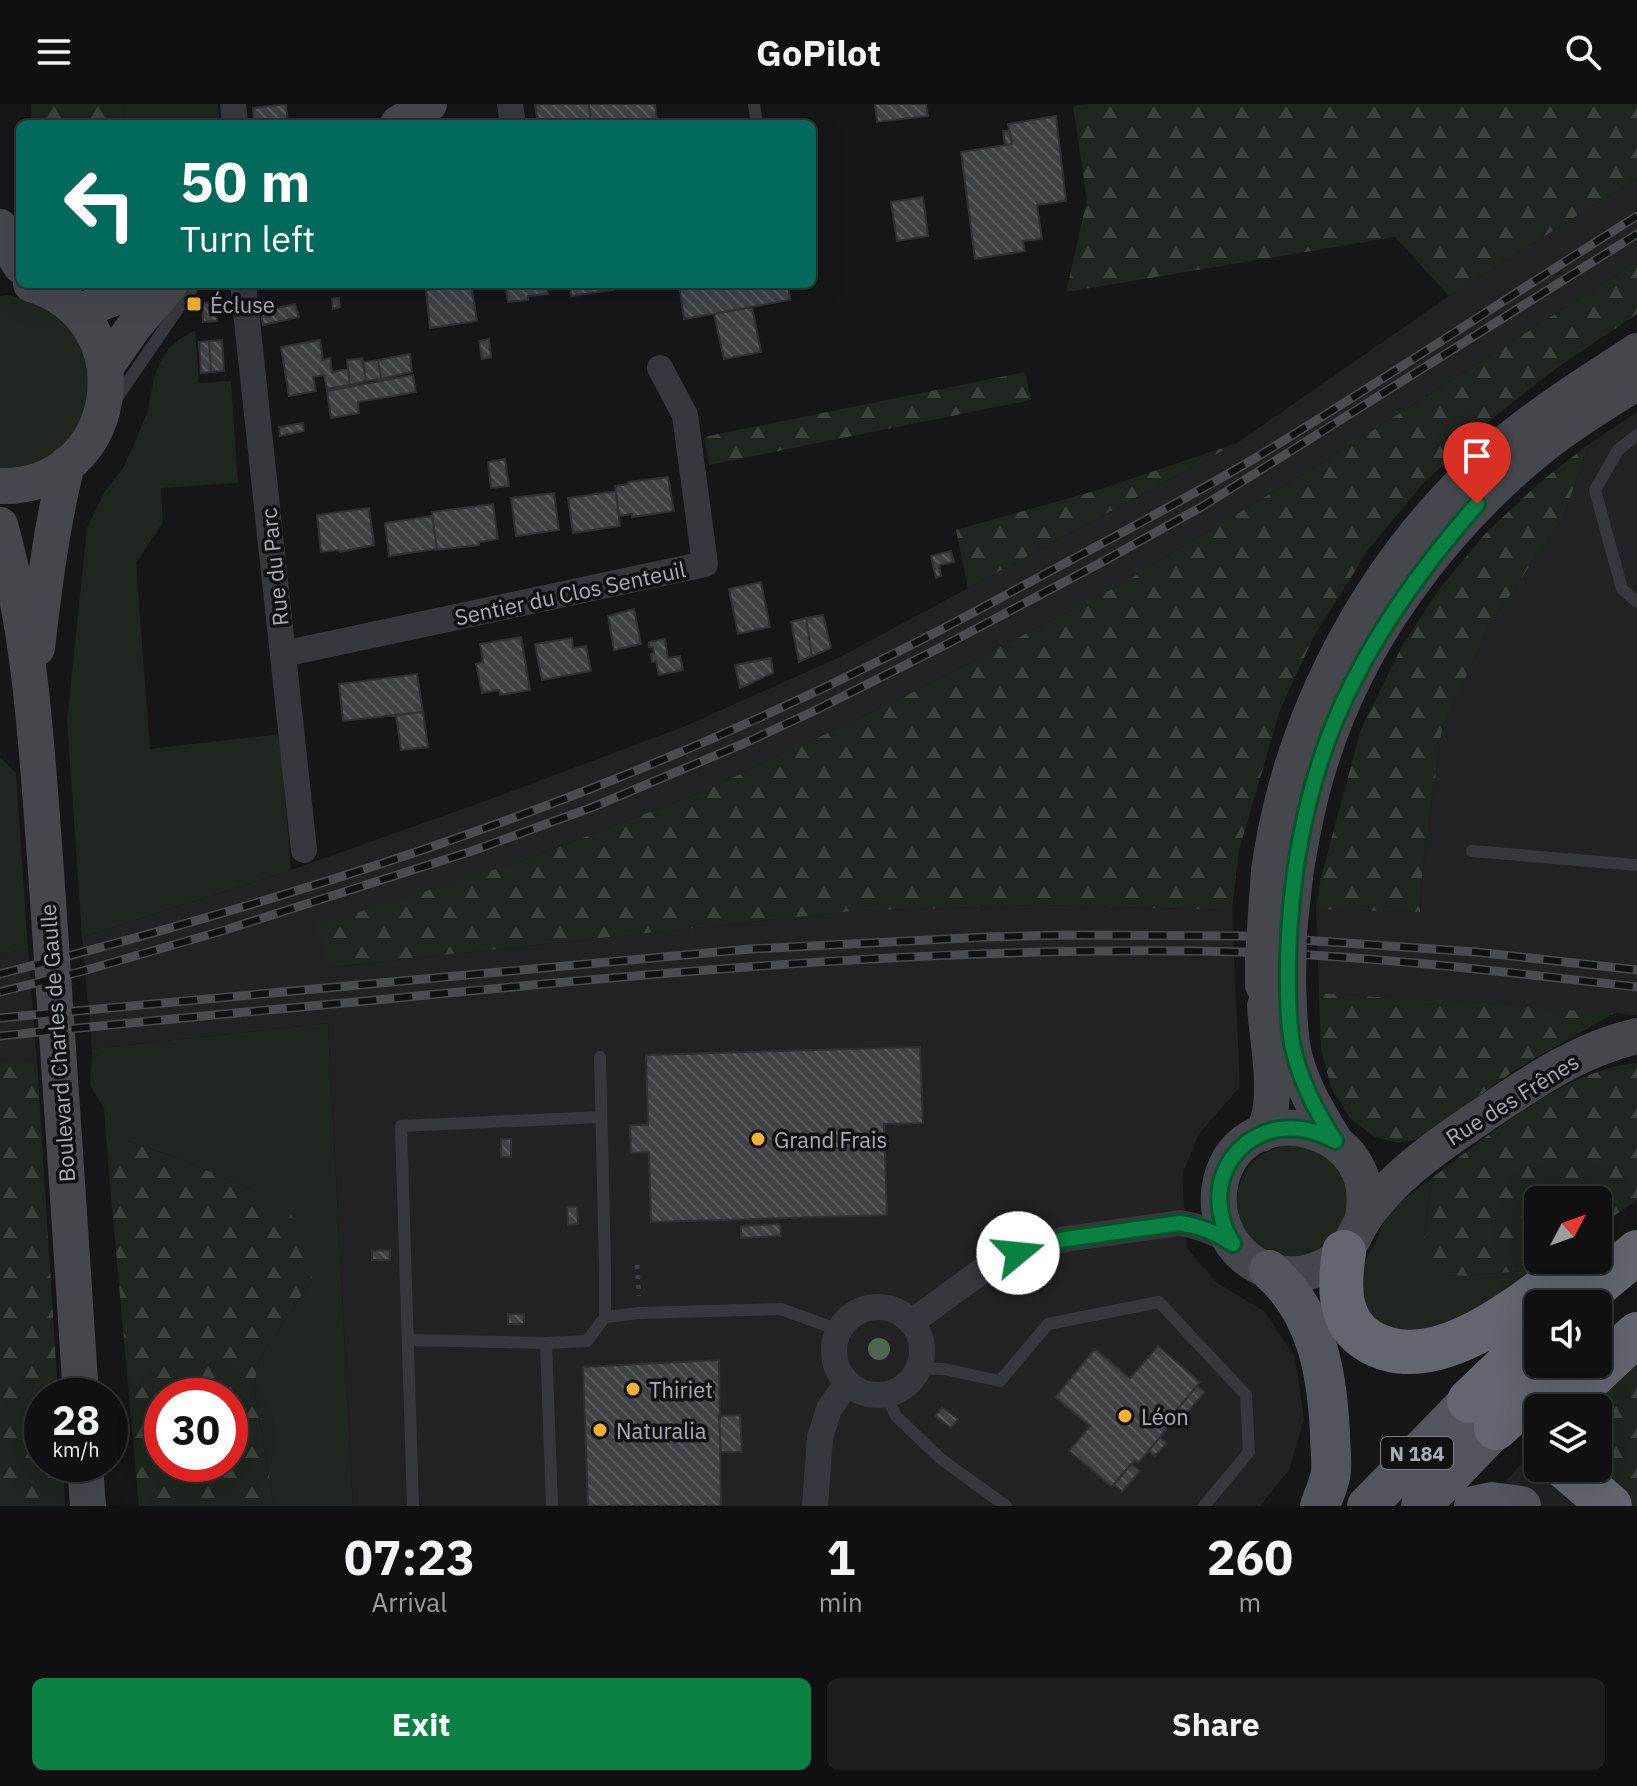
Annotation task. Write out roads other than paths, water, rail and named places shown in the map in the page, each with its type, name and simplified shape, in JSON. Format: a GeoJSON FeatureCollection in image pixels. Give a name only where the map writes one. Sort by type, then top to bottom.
{"type":"FeatureCollection","features":[{"type":"Feature","properties":{"kind":"highway"},"geometry":{"type":"LineString","coordinates":[[1612,1240],[1637,1223]]}},
{"type":"Feature","properties":{"kind":"highway"},"geometry":{"type":"LineString","coordinates":[[1353,1237],[1340,1289],[1351,1325],[1376,1345],[1401,1352],[1434,1350],[1480,1331],[1562,1274]]}},
{"type":"Feature","properties":{"kind":"highway"},"geometry":{"type":"LineString","coordinates":[[1592,1290],[1637,1252]]}},
{"type":"Feature","properties":{"kind":"highway"},"geometry":{"type":"LineString","coordinates":[[1612,1323],[1637,1302]]}},
{"type":"Feature","properties":{"kind":"highway"},"geometry":{"type":"LineString","coordinates":[[1573,1394],[1637,1334]]}},
{"type":"Feature","properties":{"kind":"highway","name":"N 184"},"geometry":{"type":"LineString","coordinates":[[1482,1414],[1524,1355]]}},
{"type":"Feature","properties":{"kind":"highway","name":"N 184"},"geometry":{"type":"LineString","coordinates":[[1482,1414],[1542,1378]]}},
{"type":"Feature","properties":{"kind":"highway"},"geometry":{"type":"LineString","coordinates":[[1582,1482],[1610,1506]]}},
{"type":"Feature","properties":{"kind":"main road"},"geometry":{"type":"LineString","coordinates":[[1269,1270],[1286,1287],[1304,1316],[1325,1374],[1331,1473],[1320,1506]]}},
{"type":"Feature","properties":{"kind":"main road","name":"N 184"},"geometry":{"type":"LineString","coordinates":[[1367,1506],[1482,1414]]}},
{"type":"Feature","properties":{"kind":"main road","name":"N 184"},"geometry":{"type":"LineString","coordinates":[[1421,1506],[1482,1414]]}},
{"type":"Feature","properties":{"kind":"main road"},"geometry":{"type":"LineString","coordinates":[[1474,1506],[1492,1502],[1521,1506]]}},
{"type":"Feature","properties":{"kind":"street"},"geometry":{"type":"LineString","coordinates":[[404,120],[429,104]]}},
{"type":"Feature","properties":{"kind":"street"},"geometry":{"type":"LineString","coordinates":[[0,227],[16,258]]}},
{"type":"Feature","properties":{"kind":"street"},"geometry":{"type":"LineString","coordinates":[[0,486],[37,480],[67,464],[95,431],[106,393],[105,368],[94,334],[78,312],[43,288]]}},
{"type":"Feature","properties":{"kind":"street"},"geometry":{"type":"LineString","coordinates":[[78,312],[132,288]]}},
{"type":"Feature","properties":{"kind":"street"},"geometry":{"type":"LineString","coordinates":[[105,368],[135,325],[167,288]]}},
{"type":"Feature","properties":{"kind":"street","name":"Rue du Parc"},"geometry":{"type":"LineString","coordinates":[[243,288],[304,850]]}},
{"type":"Feature","properties":{"kind":"street"},"geometry":{"type":"LineString","coordinates":[[1282,874],[1279,811],[1312,714],[1348,637],[1387,574],[1439,506],[1482,464],[1547,410],[1637,351]]}},
{"type":"Feature","properties":{"kind":"street","name":"Sentier du Clos Senteuil"},"geometry":{"type":"LineString","coordinates":[[283,654],[705,564],[685,415],[660,368]]}},
{"type":"Feature","properties":{"kind":"street"},"geometry":{"type":"LineString","coordinates":[[912,1322],[983,1270],[1027,1249],[1066,1239],[1171,1223],[1195,1225],[1233,1244],[1252,1263],[1286,1274],[1304,1273],[1330,1264],[1353,1237],[1365,1204],[1363,1186],[1353,1161],[1322,1120],[1298,1066],[1275,983],[1263,958],[1282,874],[1310,799],[1320,762],[1351,686],[1407,591],[1451,534],[1502,480],[1560,433],[1637,382]]}},
{"type":"Feature","properties":{"kind":"street","name":"Boulevard Charles de Gaulle"},"geometry":{"type":"LineString","coordinates":[[32,690],[46,573],[67,464]]}},
{"type":"Feature","properties":{"kind":"street","name":"Boulevard Charles de Gaulle"},"geometry":{"type":"LineString","coordinates":[[0,525],[32,690],[80,1378]]}},
{"type":"Feature","properties":{"kind":"street"},"geometry":{"type":"LineString","coordinates":[[1261,1134],[1270,1117],[1275,983]]}},
{"type":"Feature","properties":{"kind":"street","name":"Rue des Frênes"},"geometry":{"type":"LineString","coordinates":[[1353,1237],[1388,1189],[1434,1148],[1534,1081],[1580,1055],[1637,1036]]}},
{"type":"Feature","properties":{"kind":"street"},"geometry":{"type":"LineString","coordinates":[[1233,1244],[1219,1211],[1218,1193],[1226,1167],[1236,1152],[1261,1134],[1283,1127],[1319,1132],[1340,1146]]}},
{"type":"Feature","properties":{"kind":"street","name":"Rue des Frênes"},"geometry":{"type":"LineString","coordinates":[[1340,1146],[1362,1159],[1380,1162],[1411,1157],[1434,1148]]}},
{"type":"Feature","properties":{"kind":"street"},"geometry":{"type":"LineString","coordinates":[[1171,1223],[1199,1205],[1220,1184]]}},
{"type":"Feature","properties":{"kind":"street"},"geometry":{"type":"LineString","coordinates":[[873,1307],[901,1313],[912,1322],[922,1345],[919,1368],[911,1381],[900,1390],[886,1395],[858,1391],[847,1383],[838,1371],[834,1343],[847,1319],[860,1310],[873,1307]]}},
{"type":"Feature","properties":{"kind":"street"},"geometry":{"type":"LineString","coordinates":[[815,1506],[820,1438],[829,1409],[847,1383]]}},
{"type":"Feature","properties":{"kind":"street"},"geometry":{"type":"LineString","coordinates":[[86,1482],[88,1506]]}},
{"type":"Feature","properties":{"kind":"lane"},"geometry":{"type":"LineString","coordinates":[[95,431],[192,288]]}},
{"type":"Feature","properties":{"kind":"lane"},"geometry":{"type":"LineString","coordinates":[[1637,435],[1618,450],[1595,490],[1622,589],[1637,602]]}},
{"type":"Feature","properties":{"kind":"lane"},"geometry":{"type":"LineString","coordinates":[[1472,851],[1637,865]]}},
{"type":"Feature","properties":{"kind":"lane"},"geometry":{"type":"LineString","coordinates":[[408,1340],[587,1341],[605,1317],[600,1057]]}},
{"type":"Feature","properties":{"kind":"lane"},"geometry":{"type":"LineString","coordinates":[[413,1506],[401,1126],[601,1117]]}},
{"type":"Feature","properties":{"kind":"lane"},"geometry":{"type":"LineString","coordinates":[[919,1368],[944,1369],[1000,1381],[1048,1324],[1159,1302],[1246,1395],[1249,1452],[1204,1506]]}},
{"type":"Feature","properties":{"kind":"lane"},"geometry":{"type":"LineString","coordinates":[[605,1317],[639,1313],[781,1309],[839,1330]]}},
{"type":"Feature","properties":{"kind":"lane"},"geometry":{"type":"LineString","coordinates":[[546,1343],[552,1506]]}},
{"type":"Feature","properties":{"kind":"lane"},"geometry":{"type":"LineString","coordinates":[[886,1395],[896,1416],[941,1459],[1006,1506]]}},
{"type":"Feature","properties":{"kind":"railway"},"geometry":{"type":"LineString","coordinates":[[0,974],[316,885],[472,833],[625,775],[787,705],[950,625],[1228,474],[1637,216]]}},
{"type":"Feature","properties":{"kind":"railway"},"geometry":{"type":"LineString","coordinates":[[0,992],[225,930],[472,851],[593,807],[812,712],[953,641],[1203,506],[1637,234]]}},
{"type":"Feature","properties":{"kind":"railway"},"geometry":{"type":"LineString","coordinates":[[0,1018],[750,949],[986,937],[1246,936],[1476,952],[1637,970]]}},
{"type":"Feature","properties":{"kind":"railway"},"geometry":{"type":"LineString","coordinates":[[0,1036],[630,976],[834,961],[1038,952],[1291,954],[1440,965],[1637,987]]}},
{"type":"Feature","properties":{"kind":"place","name":"Écluse"},"geometry":{"type":"Point","coordinates":[194,304]}},
{"type":"Feature","properties":{"kind":"place","name":"Grand Frais"},"geometry":{"type":"Point","coordinates":[758,1139]}},
{"type":"Feature","properties":{"kind":"place","name":"Thiriet"},"geometry":{"type":"Point","coordinates":[633,1389]}},
{"type":"Feature","properties":{"kind":"place","name":"Léon"},"geometry":{"type":"Point","coordinates":[1125,1416]}},
{"type":"Feature","properties":{"kind":"place","name":"Naturalia"},"geometry":{"type":"Point","coordinates":[600,1430]}}]}
